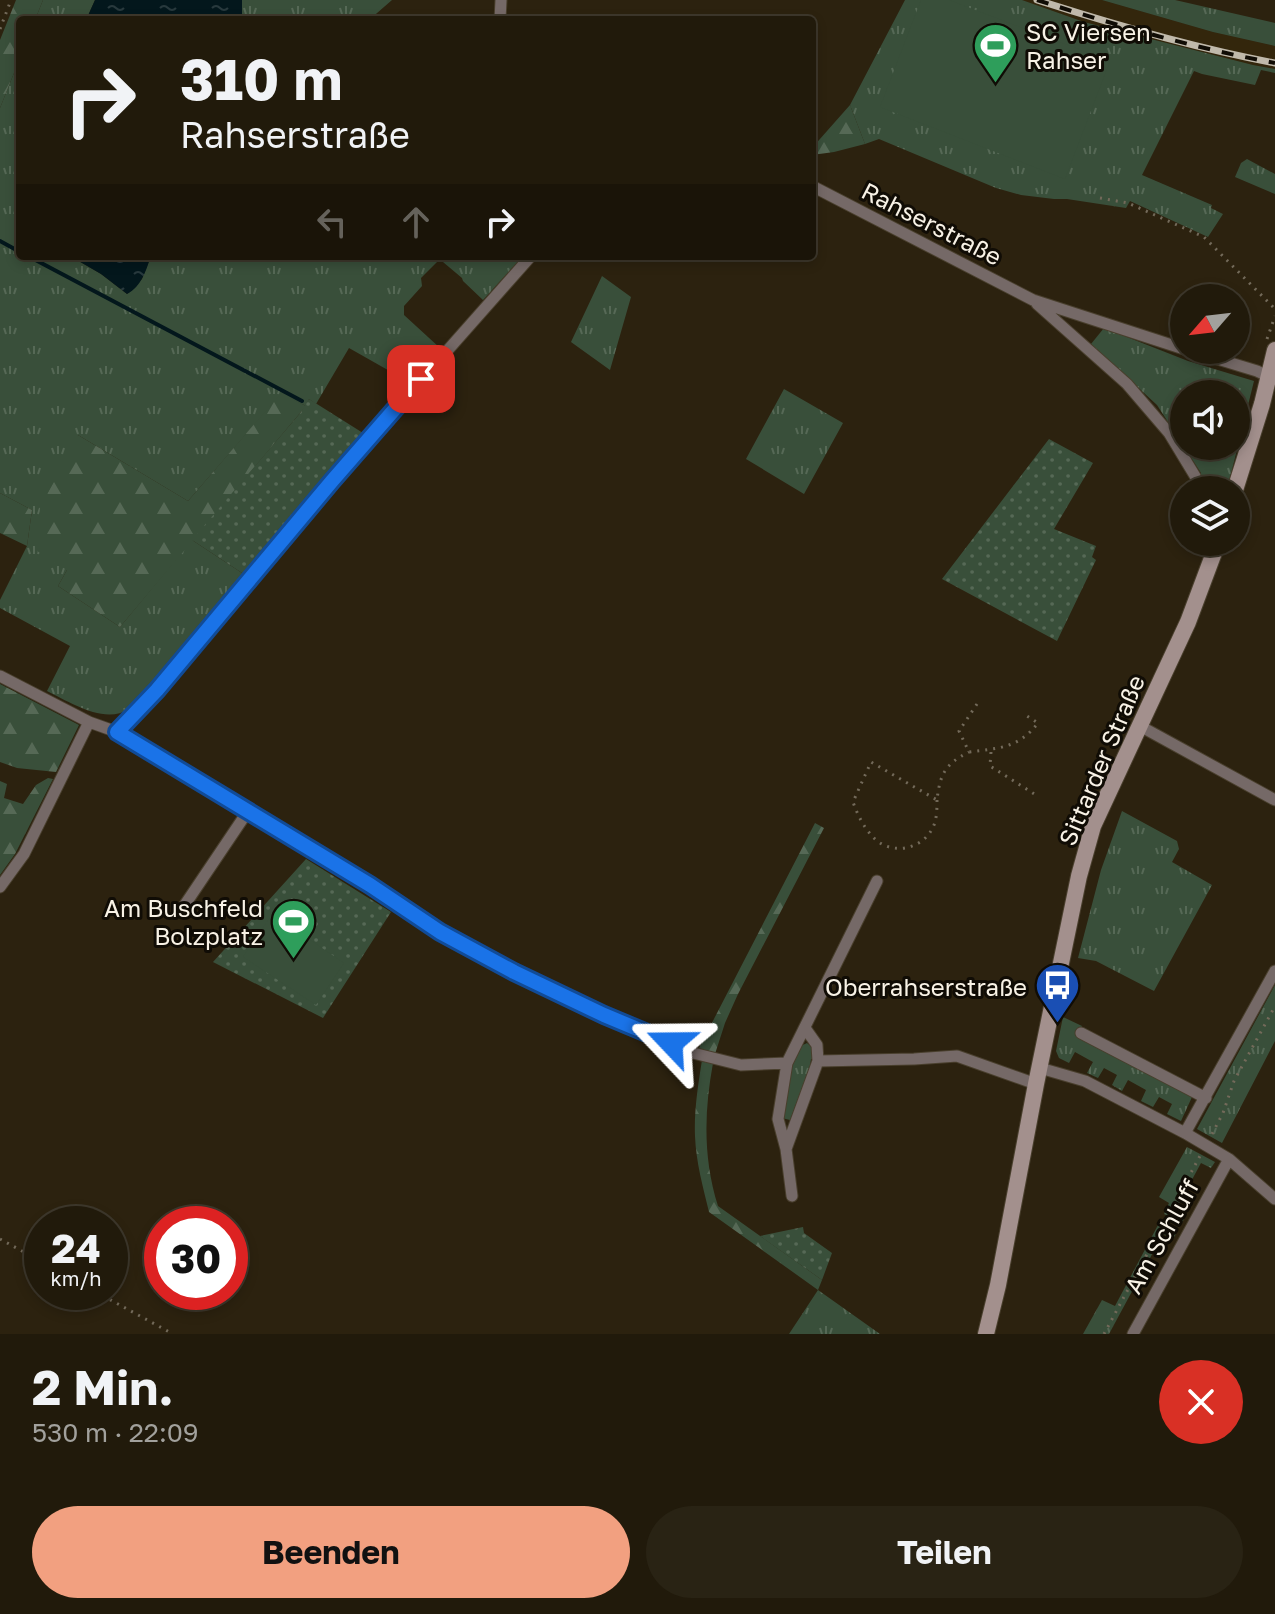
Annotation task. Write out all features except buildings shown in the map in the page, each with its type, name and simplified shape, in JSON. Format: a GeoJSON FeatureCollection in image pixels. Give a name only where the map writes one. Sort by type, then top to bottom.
{"type":"FeatureCollection","features":[{"type":"Feature","properties":{"kind":"street","name":"Rahserstraße"},"geometry":{"type":"LineString","coordinates":[[816,188],[1033,300],[1170,344]]}},
{"type":"Feature","properties":{"kind":"street"},"geometry":{"type":"LineString","coordinates":[[117,732],[157,690],[403,399],[527,260]]}},
{"type":"Feature","properties":{"kind":"street","name":"Rahserstraße"},"geometry":{"type":"LineString","coordinates":[[1033,300],[1127,384],[1169,433],[1195,476]]}},
{"type":"Feature","properties":{"kind":"street"},"geometry":{"type":"LineString","coordinates":[[1239,476],[1272,378],[1275,350]]}},
{"type":"Feature","properties":{"kind":"street","name":"Rahserstraße"},"geometry":{"type":"LineString","coordinates":[[1230,364],[1272,378]]}},
{"type":"Feature","properties":{"kind":"street","name":"Sittarder Straße"},"geometry":{"type":"LineString","coordinates":[[986,1334],[1079,876],[1093,826],[1188,622],[1213,556]]}},
{"type":"Feature","properties":{"kind":"street"},"geometry":{"type":"LineString","coordinates":[[0,676],[89,722],[117,732],[370,885],[440,932],[514,972],[693,1053],[741,1065],[787,1063]]}},
{"type":"Feature","properties":{"kind":"street"},"geometry":{"type":"LineString","coordinates":[[0,887],[24,854],[89,722]]}},
{"type":"Feature","properties":{"kind":"street"},"geometry":{"type":"LineString","coordinates":[[1140,726],[1275,800]]}},
{"type":"Feature","properties":{"kind":"street"},"geometry":{"type":"LineString","coordinates":[[184,906],[248,811]]}},
{"type":"Feature","properties":{"kind":"street"},"geometry":{"type":"LineString","coordinates":[[792,1196],[786,1149],[778,1119],[787,1063],[877,881]]}},
{"type":"Feature","properties":{"kind":"street"},"geometry":{"type":"LineString","coordinates":[[1185,1133],[1275,971]]}},
{"type":"Feature","properties":{"kind":"street"},"geometry":{"type":"LineString","coordinates":[[786,1149],[818,1061],[817,1045],[805,1028]]}},
{"type":"Feature","properties":{"kind":"street"},"geometry":{"type":"LineString","coordinates":[[1081,1033],[1206,1098]]}},
{"type":"Feature","properties":{"kind":"street"},"geometry":{"type":"LineString","coordinates":[[818,1061],[957,1056],[1038,1076],[1085,1081],[1229,1159],[1275,1199]]}},
{"type":"Feature","properties":{"kind":"street","name":"Am Schluff"},"geometry":{"type":"LineString","coordinates":[[1133,1334],[1229,1159]]}},
{"type":"Feature","properties":{"kind":"path"},"geometry":{"type":"LineString","coordinates":[[0,29],[11,0]]}},
{"type":"Feature","properties":{"kind":"path"},"geometry":{"type":"LineString","coordinates":[[1100,198],[1128,203],[1204,237],[1275,309]]}},
{"type":"Feature","properties":{"kind":"path"},"geometry":{"type":"LineString","coordinates":[[969,752],[959,731],[977,704]]}},
{"type":"Feature","properties":{"kind":"path"},"geometry":{"type":"LineString","coordinates":[[937,800],[871,762],[853,802],[858,816],[878,841],[893,848],[917,845],[930,832],[937,815],[942,773],[969,752],[1011,745],[1029,735],[1038,723],[1027,716]]}},
{"type":"Feature","properties":{"kind":"path"},"geometry":{"type":"LineString","coordinates":[[991,750],[990,766],[1036,795]]}},
{"type":"Feature","properties":{"kind":"path"},"geometry":{"type":"LineString","coordinates":[[1104,1334],[1223,1113],[1234,1081],[1275,1006]]}},
{"type":"Feature","properties":{"kind":"path"},"geometry":{"type":"LineString","coordinates":[[0,1239],[24,1252]]}},
{"type":"Feature","properties":{"kind":"path"},"geometry":{"type":"LineString","coordinates":[[128,1309],[173,1334]]}},
{"type":"Feature","properties":{"kind":"shaded area"},"geometry":{"type":"Polygon","coordinates":[[[1022,0],[1102,0],[1213,32],[1275,46],[1275,69],[1084,22],[1022,0]]]}},
{"type":"Feature","properties":{"kind":"green space"},"geometry":{"type":"Polygon","coordinates":[[[16,0],[43,0],[37,16],[16,16],[16,68],[0,108],[0,40],[16,0]]]}},
{"type":"Feature","properties":{"kind":"green space"},"geometry":{"type":"Polygon","coordinates":[[[43,0],[95,0],[88,16],[37,16],[43,0]]]}},
{"type":"Feature","properties":{"kind":"green space"},"geometry":{"type":"Polygon","coordinates":[[[242,0],[392,0],[374,16],[242,16],[242,0]]]}},
{"type":"Feature","properties":{"kind":"green space"},"geometry":{"type":"Polygon","coordinates":[[[905,0],[1022,0],[1084,22],[1275,69],[1275,73],[1261,70],[1255,85],[1194,71],[1142,175],[1212,205],[1211,208],[1223,214],[1208,237],[1130,201],[1126,208],[1021,195],[996,188],[879,139],[865,144],[850,105],[905,0]]]}},
{"type":"Feature","properties":{"kind":"green space","name":"SC Viersen Rahser"},"geometry":{"type":"Polygon","coordinates":[[[921,0],[949,0],[1110,61],[1065,179],[880,107],[921,0]]]}},
{"type":"Feature","properties":{"kind":"green space"},"geometry":{"type":"Polygon","coordinates":[[[1102,0],[1175,0],[1275,23],[1275,46],[1213,32],[1102,0]]]}},
{"type":"Feature","properties":{"kind":"green space"},"geometry":{"type":"Polygon","coordinates":[[[16,68],[16,260],[77,260],[127,294],[142,279],[149,260],[519,260],[483,300],[462,278],[438,261],[421,278],[422,286],[404,306],[404,315],[440,348],[409,382],[349,348],[316,404],[309,399],[306,406],[281,394],[188,501],[78,435],[67,570],[58,586],[120,627],[192,540],[245,575],[144,695],[129,709],[119,713],[87,710],[47,691],[70,646],[0,608],[0,600],[27,546],[32,510],[0,493],[0,108],[16,68]]]}},
{"type":"Feature","properties":{"kind":"green space"},"geometry":{"type":"Polygon","coordinates":[[[850,105],[865,144],[816,154],[816,143],[850,105]]]}},
{"type":"Feature","properties":{"kind":"green space"},"geometry":{"type":"Polygon","coordinates":[[[1247,159],[1275,174],[1275,194],[1235,177],[1241,163],[1247,159]]]}},
{"type":"Feature","properties":{"kind":"green space"},"geometry":{"type":"Polygon","coordinates":[[[602,276],[631,297],[610,370],[571,342],[602,276]]]}},
{"type":"Feature","properties":{"kind":"green space"},"geometry":{"type":"Polygon","coordinates":[[[1104,328],[1170,354],[1170,364],[1198,364],[1254,381],[1250,397],[1250,380],[1170,380],[1170,425],[1157,405],[1091,344],[1104,328]]]}},
{"type":"Feature","properties":{"kind":"green space"},"geometry":{"type":"Polygon","coordinates":[[[784,389],[843,423],[804,494],[746,459],[784,389]]]}},
{"type":"Feature","properties":{"kind":"green space"},"geometry":{"type":"Polygon","coordinates":[[[281,393],[306,406],[120,627],[58,586],[67,570],[37,551],[40,508],[78,435],[188,501],[281,393]]]}},
{"type":"Feature","properties":{"kind":"green space"},"geometry":{"type":"Polygon","coordinates":[[[309,399],[363,433],[245,575],[192,540],[309,399]]]}},
{"type":"Feature","properties":{"kind":"green space"},"geometry":{"type":"Polygon","coordinates":[[[1049,439],[1093,463],[1054,529],[1096,546],[1092,557],[1096,560],[1057,641],[942,579],[1049,439]]]}},
{"type":"Feature","properties":{"kind":"green space"},"geometry":{"type":"Polygon","coordinates":[[[1193,460],[1234,460],[1230,476],[1197,476],[1201,473],[1193,460]]]}},
{"type":"Feature","properties":{"kind":"green space"},"geometry":{"type":"Polygon","coordinates":[[[0,493],[32,510],[27,546],[0,533],[0,493]]]}},
{"type":"Feature","properties":{"kind":"green space"},"geometry":{"type":"Polygon","coordinates":[[[0,684],[79,725],[56,772],[17,768],[0,762],[0,684]]]}},
{"type":"Feature","properties":{"kind":"green space"},"geometry":{"type":"Polygon","coordinates":[[[48,778],[53,779],[15,854],[0,875],[0,781],[7,784],[4,798],[23,804],[36,785],[48,778]]]}},
{"type":"Feature","properties":{"kind":"green space"},"geometry":{"type":"Polygon","coordinates":[[[1122,811],[1177,841],[1179,849],[1172,862],[1212,885],[1154,991],[1096,961],[1078,958],[1101,870],[1122,811]]]}},
{"type":"Feature","properties":{"kind":"green space"},"geometry":{"type":"Polygon","coordinates":[[[815,823],[824,828],[738,994],[715,1054],[699,1048],[815,823]]]}},
{"type":"Feature","properties":{"kind":"green space"},"geometry":{"type":"Polygon","coordinates":[[[306,859],[391,912],[323,1018],[213,962],[306,859]]]}},
{"type":"Feature","properties":{"kind":"green space","name":"Am Buschfeld Bolzplatz"},"geometry":{"type":"Polygon","coordinates":[[[272,914],[344,963],[316,1005],[243,957],[272,914]]]}},
{"type":"Feature","properties":{"kind":"green space"},"geometry":{"type":"Polygon","coordinates":[[[1275,985],[1275,1041],[1222,1143],[1197,1129],[1275,985]]]}},
{"type":"Feature","properties":{"kind":"green space"},"geometry":{"type":"Polygon","coordinates":[[[1063,1017],[1082,1026],[1078,1035],[1192,1097],[1181,1121],[1167,1114],[1172,1104],[1159,1097],[1153,1107],[1141,1101],[1146,1090],[1128,1080],[1122,1091],[1112,1085],[1117,1075],[1104,1068],[1098,1078],[1087,1073],[1093,1062],[1075,1052],[1069,1063],[1059,1058],[1056,1051],[1063,1017]]]}},
{"type":"Feature","properties":{"kind":"green space"},"geometry":{"type":"Polygon","coordinates":[[[807,1043],[813,1048],[815,1059],[811,1059],[790,1120],[782,1118],[791,1066],[799,1048],[807,1043]]]}},
{"type":"Feature","properties":{"kind":"green space"},"geometry":{"type":"Polygon","coordinates":[[[702,1060],[713,1063],[706,1135],[718,1206],[822,1280],[818,1290],[709,1212],[695,1136],[702,1060]]]}},
{"type":"Feature","properties":{"kind":"green space"},"geometry":{"type":"Polygon","coordinates":[[[1187,1147],[1215,1162],[1211,1168],[1201,1163],[1174,1213],[1184,1219],[1182,1223],[1164,1214],[1169,1203],[1159,1197],[1187,1147]]]}},
{"type":"Feature","properties":{"kind":"green space"},"geometry":{"type":"Polygon","coordinates":[[[1158,1225],[1176,1234],[1173,1239],[1163,1234],[1109,1334],[1083,1334],[1102,1300],[1115,1306],[1158,1225]]]}},
{"type":"Feature","properties":{"kind":"green space"},"geometry":{"type":"Polygon","coordinates":[[[803,1227],[804,1233],[832,1253],[822,1280],[760,1236],[803,1227]]]}},
{"type":"Feature","properties":{"kind":"green space"},"geometry":{"type":"Polygon","coordinates":[[[818,1290],[880,1334],[789,1334],[818,1290]]]}},
{"type":"Feature","properties":{"kind":"water"},"geometry":{"type":"Polygon","coordinates":[[[95,0],[242,0],[242,16],[88,16],[95,0]]]}},
{"type":"Feature","properties":{"kind":"water"},"geometry":{"type":"Polygon","coordinates":[[[77,260],[150,260],[140,282],[127,294],[77,260]]]}},
{"type":"Feature","properties":{"kind":"waterway"},"geometry":{"type":"LineString","coordinates":[[0,241],[16,250]]}},
{"type":"Feature","properties":{"kind":"waterway"},"geometry":{"type":"LineString","coordinates":[[36,260],[302,401]]}},
{"type":"Feature","properties":{"kind":"railway"},"geometry":{"type":"LineString","coordinates":[[1037,0],[1155,35],[1275,63]]}},
{"type":"Feature","properties":{"kind":"place","name":"SC Viersen Rahser"},"geometry":{"type":"Point","coordinates":[995,84]}},
{"type":"Feature","properties":{"kind":"place","name":"Am Buschfeld Bolzplatz"},"geometry":{"type":"Point","coordinates":[294,960]}},
{"type":"Feature","properties":{"kind":"place","name":"Oberrahserstraße"},"geometry":{"type":"Point","coordinates":[1058,1025]}},
{"type":"Feature","properties":{"kind":"route"},"geometry":{"type":"LineString","coordinates":[[421,379],[157,690],[117,732],[370,885],[440,932],[514,972],[671,1043]]}}]}
